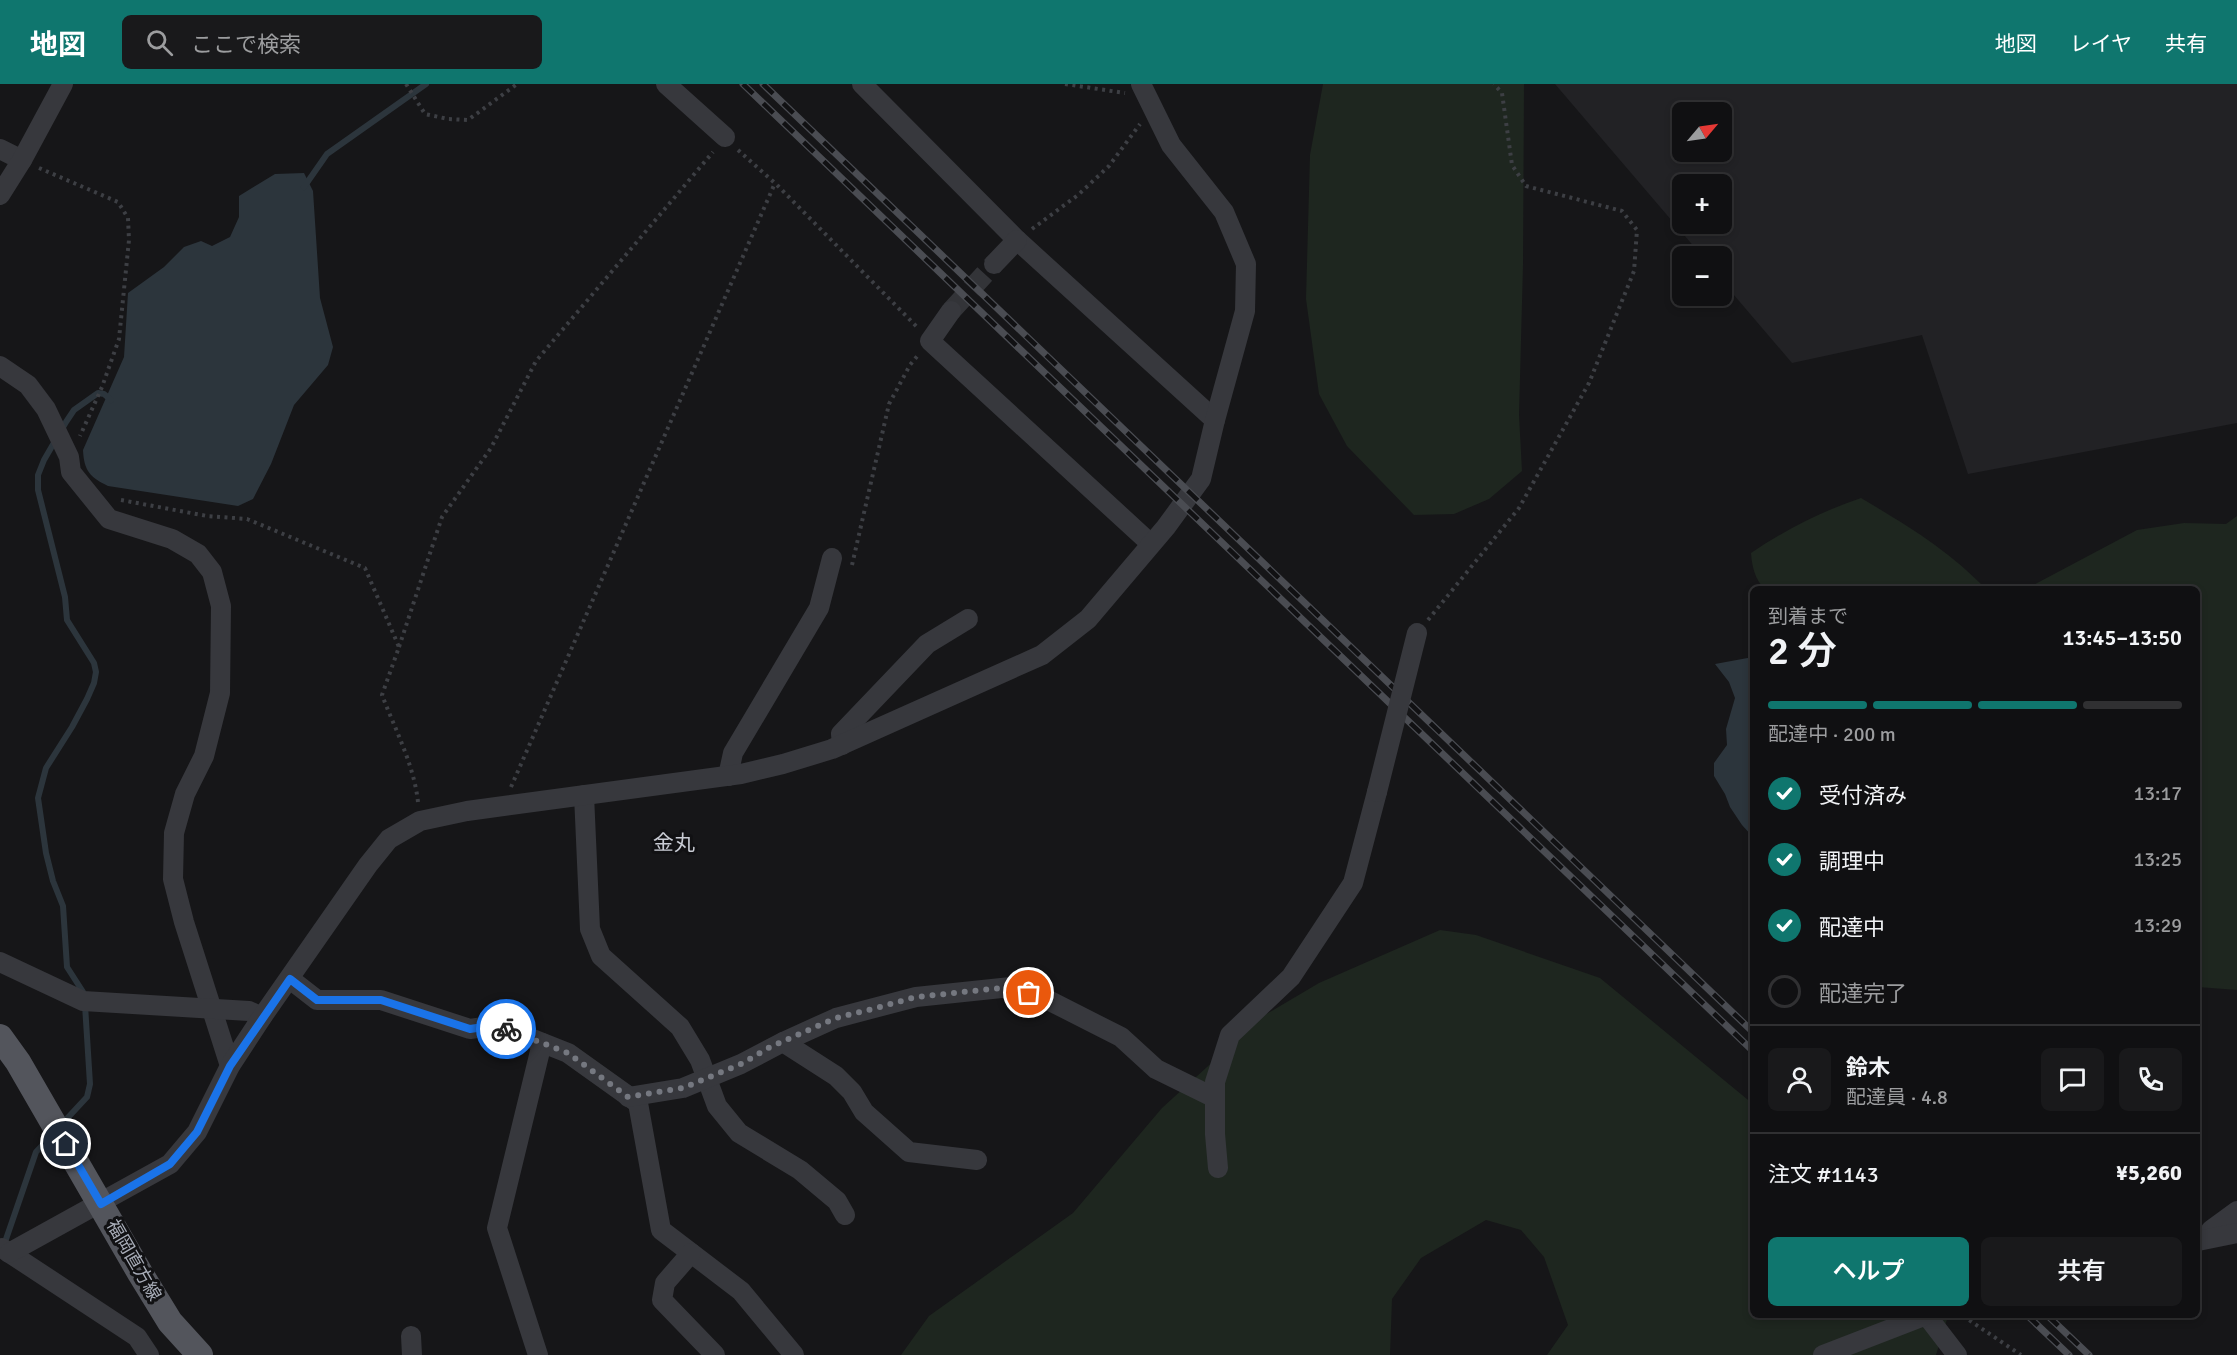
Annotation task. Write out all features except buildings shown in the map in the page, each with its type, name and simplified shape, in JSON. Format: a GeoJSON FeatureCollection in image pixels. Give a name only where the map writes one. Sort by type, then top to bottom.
{"type":"FeatureCollection","features":[{"type":"Feature","properties":{"kind":"main road","name":"福岡直方線"},"geometry":{"type":"LineString","coordinates":[[0,1037],[18,1062],[170,1322],[200,1355]]}},
{"type":"Feature","properties":{"kind":"street"},"geometry":{"type":"LineString","coordinates":[[0,195],[22,160],[63,84]]}},
{"type":"Feature","properties":{"kind":"street"},"geometry":{"type":"LineString","coordinates":[[666,84],[725,137]]}},
{"type":"Feature","properties":{"kind":"street"},"geometry":{"type":"LineString","coordinates":[[862,84],[1017,240],[1215,420]]}},
{"type":"Feature","properties":{"kind":"street"},"geometry":{"type":"LineString","coordinates":[[5,1250],[101,1204],[170,1164],[197,1132],[230,1066],[262,1017],[368,865],[389,839],[420,821],[467,811],[728,776],[783,765],[842,745],[1042,655],[1088,619],[1151,544],[1201,479],[1245,311],[1246,264],[1224,212],[1171,145],[1141,85]]}},
{"type":"Feature","properties":{"kind":"street"},"geometry":{"type":"LineString","coordinates":[[0,149],[22,160]]}},
{"type":"Feature","properties":{"kind":"street"},"geometry":{"type":"LineString","coordinates":[[994,264],[1017,240]]}},
{"type":"Feature","properties":{"kind":"street"},"geometry":{"type":"LineString","coordinates":[[951,311],[930,341],[1151,544]]}},
{"type":"Feature","properties":{"kind":"street"},"geometry":{"type":"LineString","coordinates":[[0,366],[28,386],[46,409],[69,457],[71,472],[109,519],[172,539],[198,554],[212,572],[221,606],[220,693],[204,756],[185,794],[174,833],[173,879],[184,922],[230,1066]]}},
{"type":"Feature","properties":{"kind":"street"},"geometry":{"type":"LineString","coordinates":[[728,776],[734,753],[819,608],[832,558]]}},
{"type":"Feature","properties":{"kind":"street"},"geometry":{"type":"LineString","coordinates":[[842,745],[841,734],[927,644],[968,619]]}},
{"type":"Feature","properties":{"kind":"street"},"geometry":{"type":"LineString","coordinates":[[1218,1168],[1215,1134],[1215,1082],[1230,1035],[1291,977],[1353,883],[1417,633]]}},
{"type":"Feature","properties":{"kind":"street"},"geometry":{"type":"LineString","coordinates":[[584,795],[590,929],[601,956],[680,1027],[700,1060],[717,1106],[739,1133],[800,1170],[837,1201],[845,1215]]}},
{"type":"Feature","properties":{"kind":"street"},"geometry":{"type":"LineString","coordinates":[[0,962],[83,1000],[249,1011],[262,1017]]}},
{"type":"Feature","properties":{"kind":"street"},"geometry":{"type":"LineString","coordinates":[[290,979],[317,1000],[381,1000],[470,1029],[497,1025],[568,1053],[638,1103],[661,1230],[741,1291],[794,1355]]}},
{"type":"Feature","properties":{"kind":"street"},"geometry":{"type":"LineString","coordinates":[[628,1097],[683,1088],[741,1064],[836,1018],[916,997],[1011,987],[1046,999],[1121,1037],[1156,1069],[1215,1098]]}},
{"type":"Feature","properties":{"kind":"street"},"geometry":{"type":"LineString","coordinates":[[783,1042],[836,1076],[852,1092],[864,1112],[909,1152],[977,1160]]}},
{"type":"Feature","properties":{"kind":"street"},"geometry":{"type":"LineString","coordinates":[[538,1355],[497,1228],[542,1043]]}},
{"type":"Feature","properties":{"kind":"street"},"geometry":{"type":"LineString","coordinates":[[2204,1239],[2211,1230],[2237,1211]]}},
{"type":"Feature","properties":{"kind":"street"},"geometry":{"type":"LineString","coordinates":[[2204,1239],[2237,1233]]}},
{"type":"Feature","properties":{"kind":"street"},"geometry":{"type":"LineString","coordinates":[[5,1250],[137,1337],[149,1355]]}},
{"type":"Feature","properties":{"kind":"street"},"geometry":{"type":"LineString","coordinates":[[691,1253],[665,1283],[662,1300],[715,1355]]}},
{"type":"Feature","properties":{"kind":"street"},"geometry":{"type":"LineString","coordinates":[[1823,1355],[1921,1318]]}},
{"type":"Feature","properties":{"kind":"street"},"geometry":{"type":"LineString","coordinates":[[1928,1318],[1957,1355]]}},
{"type":"Feature","properties":{"kind":"path"},"geometry":{"type":"LineString","coordinates":[[406,84],[425,114],[468,120],[516,84]]}},
{"type":"Feature","properties":{"kind":"path"},"geometry":{"type":"LineString","coordinates":[[1065,84],[1127,93],[1141,85]]}},
{"type":"Feature","properties":{"kind":"path"},"geometry":{"type":"LineString","coordinates":[[1417,633],[1519,508],[1589,382],[1634,271],[1637,230],[1622,211],[1526,186],[1512,165],[1502,93],[1494,84]]}},
{"type":"Feature","properties":{"kind":"path"},"geometry":{"type":"LineString","coordinates":[[1017,240],[1078,195],[1109,166],[1143,120],[1155,113]]}},
{"type":"Feature","properties":{"kind":"path"},"geometry":{"type":"LineString","coordinates":[[420,821],[416,790],[404,750],[382,696],[442,517],[491,448],[536,361],[725,137],[775,183],[930,341]]}},
{"type":"Feature","properties":{"kind":"path"},"geometry":{"type":"LineString","coordinates":[[22,160],[118,202],[128,218],[129,240],[119,339],[89,419],[69,457]]}},
{"type":"Feature","properties":{"kind":"path"},"geometry":{"type":"LineString","coordinates":[[503,806],[775,183]]}},
{"type":"Feature","properties":{"kind":"path"},"geometry":{"type":"LineString","coordinates":[[120,500],[207,516],[247,519],[365,568],[399,647]]}},
{"type":"Feature","properties":{"kind":"path"},"geometry":{"type":"LineString","coordinates":[[1966,1318],[2021,1355]]}},
{"type":"Feature","properties":{"kind":"shaded area"},"geometry":{"type":"Polygon","coordinates":[[[1323,84],[1524,84],[1519,415],[1522,471],[1489,499],[1454,514],[1414,515],[1347,446],[1319,394],[1306,299],[1310,155],[1323,84]]]}},
{"type":"Feature","properties":{"kind":"shaded area"},"geometry":{"type":"Polygon","coordinates":[[[1555,84],[2237,84],[2237,423],[1968,474],[1922,335],[1792,363],[1732,293],[1732,246],[1693,246],[1683,234],[1732,234],[1732,174],[1672,174],[1672,221],[1555,84]]]}},
{"type":"Feature","properties":{"kind":"shaded area"},"geometry":{"type":"Polygon","coordinates":[[[304,173],[313,191],[320,298],[333,347],[328,365],[294,405],[271,464],[253,499],[238,506],[108,486],[97,480],[87,468],[83,450],[124,357],[128,293],[164,267],[184,247],[201,241],[212,246],[230,237],[239,217],[239,196],[275,174],[304,173]]]}},
{"type":"Feature","properties":{"kind":"shaded area"},"geometry":{"type":"Polygon","coordinates":[[[1861,498],[1942,550],[1983,586],[1762,586],[1755,573],[1751,553],[1804,522],[1861,498]]]}},
{"type":"Feature","properties":{"kind":"shaded area"},"geometry":{"type":"Polygon","coordinates":[[[2237,516],[2237,990],[2200,987],[2200,586],[2032,586],[2137,530],[2184,523],[2226,524],[2237,516]]]}},
{"type":"Feature","properties":{"kind":"shaded area"},"geometry":{"type":"Polygon","coordinates":[[[1750,658],[1750,834],[1730,807],[1714,776],[1714,763],[1727,745],[1726,729],[1735,698],[1729,682],[1715,664],[1750,658]]]}},
{"type":"Feature","properties":{"kind":"shaded area"},"geometry":{"type":"Polygon","coordinates":[[[1440,930],[1476,935],[1600,978],[1750,1102],[1750,1318],[1947,1318],[1936,1355],[1547,1355],[1568,1325],[1544,1257],[1521,1230],[1486,1220],[1421,1258],[1392,1299],[1390,1355],[901,1355],[929,1316],[1073,1213],[1162,1108],[1263,1016],[1319,983],[1440,930]]]}},
{"type":"Feature","properties":{"kind":"waterway"},"geometry":{"type":"LineString","coordinates":[[304,187],[327,154],[426,84]]}},
{"type":"Feature","properties":{"kind":"waterway"},"geometry":{"type":"LineString","coordinates":[[85,995],[67,967],[63,906],[53,881],[46,853],[38,798],[46,768],[87,699],[96,672],[94,663],[67,620],[65,597],[38,490],[38,475],[44,460],[74,410],[98,393],[104,394],[111,400]]}},
{"type":"Feature","properties":{"kind":"waterway"},"geometry":{"type":"LineString","coordinates":[[61,1125],[87,1097],[90,1084],[85,1005]]}},
{"type":"Feature","properties":{"kind":"waterway"},"geometry":{"type":"LineString","coordinates":[[4,1245],[36,1152],[52,1135]]}},
{"type":"Feature","properties":{"kind":"tunnel"},"geometry":{"type":"LineString","coordinates":[[951,311],[994,264]]}},
{"type":"Feature","properties":{"kind":"railway"},"geometry":{"type":"LineString","coordinates":[[743,84],[1750,1048]]}},
{"type":"Feature","properties":{"kind":"railway"},"geometry":{"type":"LineString","coordinates":[[763,84],[1750,1029]]}},
{"type":"Feature","properties":{"kind":"railway"},"geometry":{"type":"LineString","coordinates":[[2030,1318],[2069,1355]]}},
{"type":"Feature","properties":{"kind":"railway"},"geometry":{"type":"LineString","coordinates":[[2050,1318],[2089,1355]]}},
{"type":"Feature","properties":{"kind":"way so far"},"geometry":{"type":"LineString","coordinates":[[506,1029],[568,1053],[628,1097],[683,1088],[741,1064],[770,1047],[836,1018],[916,997],[1011,987],[1029,993]]}},
{"type":"Feature","properties":{"kind":"district","name":"金丸"},"geometry":{"type":"Point","coordinates":[674,843]}},
{"type":"Feature","properties":{"kind":"route"},"geometry":{"type":"LineString","coordinates":[[66,1144],[101,1204],[170,1164],[197,1132],[230,1066],[290,979],[317,1000],[381,1000],[470,1029],[497,1025],[506,1029]]}}]}
